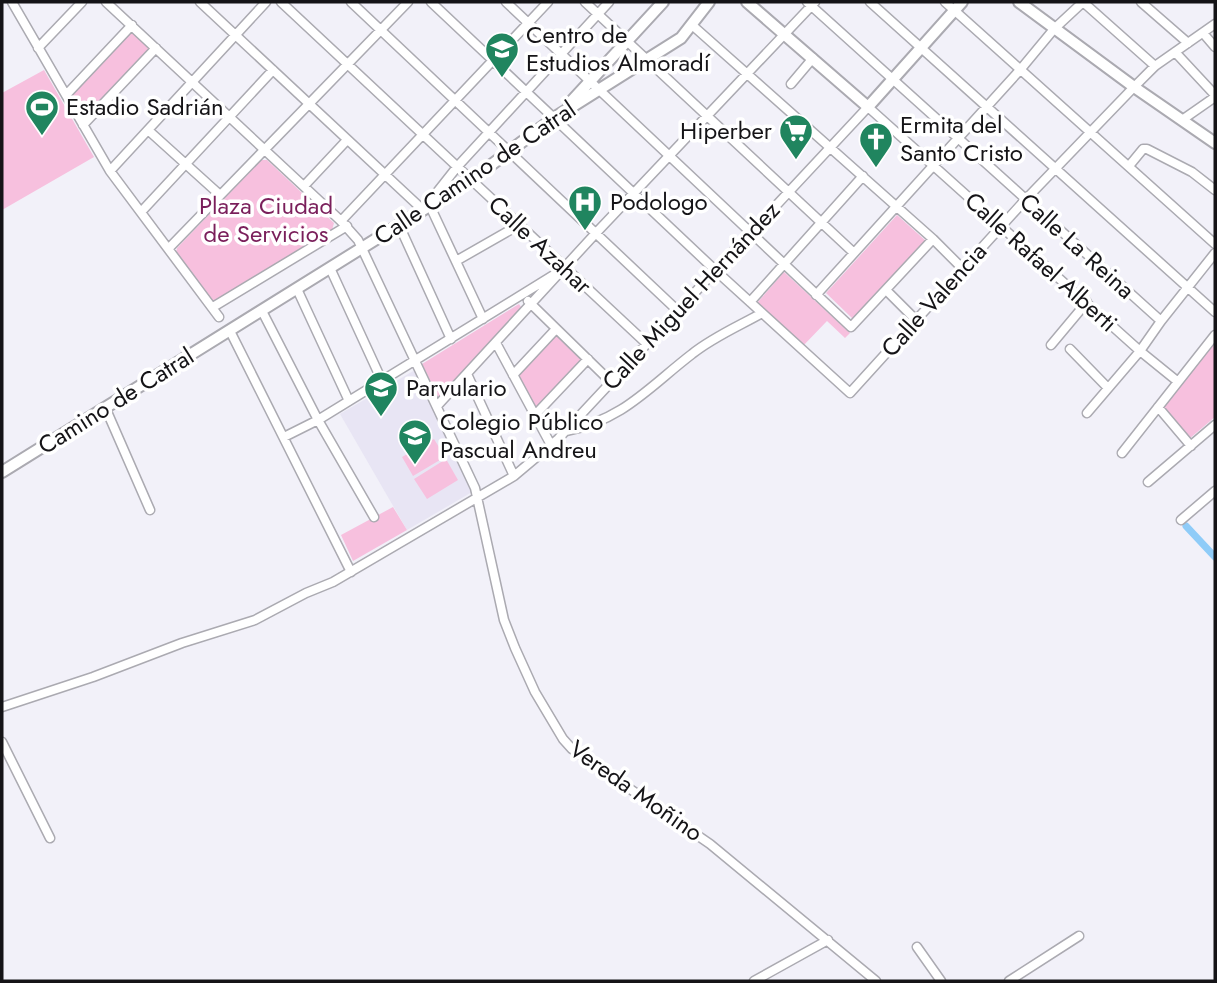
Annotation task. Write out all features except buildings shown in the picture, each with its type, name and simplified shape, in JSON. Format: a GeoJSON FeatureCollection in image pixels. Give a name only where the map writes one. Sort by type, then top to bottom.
{"type":"FeatureCollection","features":[{"type":"Feature","properties":{"kind":"street"},"geometry":{"type":"LineString","coordinates":[[12,2],[110,171],[219,317]]}},
{"type":"Feature","properties":{"kind":"street"},"geometry":{"type":"LineString","coordinates":[[38,48],[82,2]]}},
{"type":"Feature","properties":{"kind":"street","name":"Vereda Moñino"},"geometry":{"type":"LineString","coordinates":[[106,2],[344,223],[363,248],[475,488],[504,620],[535,692],[563,739],[572,749],[699,835],[876,981]]}},
{"type":"Feature","properties":{"kind":"street"},"geometry":{"type":"LineString","coordinates":[[200,2],[347,140],[426,208],[456,261],[483,319]]}},
{"type":"Feature","properties":{"kind":"street"},"geometry":{"type":"LineString","coordinates":[[110,171],[266,2]]}},
{"type":"Feature","properties":{"kind":"street","name":"Calle Azahar"},"geometry":{"type":"LineString","coordinates":[[281,2],[646,344]]}},
{"type":"Feature","properties":{"kind":"street"},"geometry":{"type":"LineString","coordinates":[[351,2],[678,311]]}},
{"type":"Feature","properties":{"kind":"street"},"geometry":{"type":"LineString","coordinates":[[169,248],[408,2]]}},
{"type":"Feature","properties":{"kind":"street"},"geometry":{"type":"LineString","coordinates":[[431,2],[526,92],[557,116],[634,194],[762,313],[699,349],[612,416],[566,431]]}},
{"type":"Feature","properties":{"kind":"street"},"geometry":{"type":"LineString","coordinates":[[506,2],[851,327],[933,239]]}},
{"type":"Feature","properties":{"kind":"street"},"geometry":{"type":"LineString","coordinates":[[213,307],[344,223],[385,174],[548,2]]}},
{"type":"Feature","properties":{"kind":"street"},"geometry":{"type":"LineString","coordinates":[[585,2],[854,253]]}},
{"type":"Feature","properties":{"kind":"street"},"geometry":{"type":"LineString","coordinates":[[426,208],[457,167],[609,2]]}},
{"type":"Feature","properties":{"kind":"street"},"geometry":{"type":"LineString","coordinates":[[557,116],[663,2]]}},
{"type":"Feature","properties":{"kind":"street","name":"Calle Camino de Catral"},"geometry":{"type":"LineString","coordinates":[[230,331],[471,180],[557,116],[681,38],[709,2]]}},
{"type":"Feature","properties":{"kind":"street","name":"Calle Rafael Alberti"},"geometry":{"type":"LineString","coordinates":[[747,2],[1177,381]]}},
{"type":"Feature","properties":{"kind":"street"},"geometry":{"type":"LineString","coordinates":[[870,2],[1215,312]]}},
{"type":"Feature","properties":{"kind":"street"},"geometry":{"type":"LineString","coordinates":[[945,2],[958,6],[1020,70],[1215,244]]}},
{"type":"Feature","properties":{"kind":"street"},"geometry":{"type":"LineString","coordinates":[[1019,2],[1215,143]]}},
{"type":"Feature","properties":{"kind":"street"},"geometry":{"type":"LineString","coordinates":[[816,295],[1054,29],[1083,2],[1155,66]]}},
{"type":"Feature","properties":{"kind":"street"},"geometry":{"type":"LineString","coordinates":[[1141,2],[1188,43]]}},
{"type":"Feature","properties":{"kind":"street"},"geometry":{"type":"LineString","coordinates":[[437,406],[596,233],[749,73],[811,3]]}},
{"type":"Feature","properties":{"kind":"street","name":"Calle La Reina"},"geometry":{"type":"LineString","coordinates":[[811,3],[1161,321]]}},
{"type":"Feature","properties":{"kind":"street","name":"Calle Miguel Hernández"},"geometry":{"type":"LineString","coordinates":[[2,707],[255,620],[351,572],[514,476],[566,431],[894,79],[958,6]]}},
{"type":"Feature","properties":{"kind":"street","name":"Calle Valencia"},"geometry":{"type":"LineString","coordinates":[[762,313],[850,393],[1026,199],[1134,87],[1155,66],[1215,24]]}},
{"type":"Feature","properties":{"kind":"street"},"geometry":{"type":"LineString","coordinates":[[66,95],[132,25]]}},
{"type":"Feature","properties":{"kind":"street"},"geometry":{"type":"LineString","coordinates":[[692,25],[749,73],[963,268]]}},
{"type":"Feature","properties":{"kind":"street"},"geometry":{"type":"LineString","coordinates":[[1203,33],[1215,47]]}},
{"type":"Feature","properties":{"kind":"street"},"geometry":{"type":"LineString","coordinates":[[83,125],[156,48]]}},
{"type":"Feature","properties":{"kind":"street"},"geometry":{"type":"LineString","coordinates":[[1175,52],[1215,96],[1182,120]]}},
{"type":"Feature","properties":{"kind":"street"},"geometry":{"type":"LineString","coordinates":[[791,85],[813,58]]}},
{"type":"Feature","properties":{"kind":"street"},"geometry":{"type":"LineString","coordinates":[[141,212],[273,70]]}},
{"type":"Feature","properties":{"kind":"street"},"geometry":{"type":"LineString","coordinates":[[148,130],[220,195]]}},
{"type":"Feature","properties":{"kind":"street"},"geometry":{"type":"LineString","coordinates":[[304,186],[347,140]]}},
{"type":"Feature","properties":{"kind":"street"},"geometry":{"type":"LineString","coordinates":[[1129,166],[1143,149],[1147,149],[1192,172],[1215,190]]}},
{"type":"Feature","properties":{"kind":"street"},"geometry":{"type":"LineString","coordinates":[[750,302],[863,176]]}},
{"type":"Feature","properties":{"kind":"street"},"geometry":{"type":"LineString","coordinates":[[399,225],[451,339]]}},
{"type":"Feature","properties":{"kind":"street"},"geometry":{"type":"LineString","coordinates":[[456,261],[519,225]]}},
{"type":"Feature","properties":{"kind":"street"},"geometry":{"type":"LineString","coordinates":[[1087,413],[1140,351],[1215,253]]}},
{"type":"Feature","properties":{"kind":"street"},"geometry":{"type":"LineString","coordinates":[[331,268],[382,381]]}},
{"type":"Feature","properties":{"kind":"street"},"geometry":{"type":"LineString","coordinates":[[284,437],[318,420],[566,268]]}},
{"type":"Feature","properties":{"kind":"street"},"geometry":{"type":"LineString","coordinates":[[296,289],[349,401]]}},
{"type":"Feature","properties":{"kind":"street"},"geometry":{"type":"LineString","coordinates":[[886,290],[916,320]]}},
{"type":"Feature","properties":{"kind":"street"},"geometry":{"type":"LineString","coordinates":[[522,295],[611,382]]}},
{"type":"Feature","properties":{"kind":"street"},"geometry":{"type":"LineString","coordinates":[[1051,345],[1087,302]]}},
{"type":"Feature","properties":{"kind":"street"},"geometry":{"type":"LineString","coordinates":[[262,310],[318,420],[374,517]]}},
{"type":"Feature","properties":{"kind":"street"},"geometry":{"type":"LineString","coordinates":[[513,374],[556,329]]}},
{"type":"Feature","properties":{"kind":"street"},"geometry":{"type":"LineString","coordinates":[[230,331],[351,572]]}},
{"type":"Feature","properties":{"kind":"street","name":"Camino de Catral"},"geometry":{"type":"LineString","coordinates":[[2,471],[230,331]]}},
{"type":"Feature","properties":{"kind":"street"},"geometry":{"type":"LineString","coordinates":[[1122,453],[1215,335]]}},
{"type":"Feature","properties":{"kind":"street"},"geometry":{"type":"LineString","coordinates":[[496,343],[551,445]]}},
{"type":"Feature","properties":{"kind":"street"},"geometry":{"type":"LineString","coordinates":[[1070,349],[1108,388]]}},
{"type":"Feature","properties":{"kind":"street"},"geometry":{"type":"LineString","coordinates":[[535,415],[588,359]]}},
{"type":"Feature","properties":{"kind":"street"},"geometry":{"type":"LineString","coordinates":[[467,374],[514,476]]}},
{"type":"Feature","properties":{"kind":"street"},"geometry":{"type":"LineString","coordinates":[[105,407],[150,510]]}},
{"type":"Feature","properties":{"kind":"street"},"geometry":{"type":"LineString","coordinates":[[1158,407],[1191,446]]}},
{"type":"Feature","properties":{"kind":"street"},"geometry":{"type":"LineString","coordinates":[[1148,482],[1215,425]]}},
{"type":"Feature","properties":{"kind":"street"},"geometry":{"type":"LineString","coordinates":[[1181,520],[1215,491]]}},
{"type":"Feature","properties":{"kind":"street"},"geometry":{"type":"LineString","coordinates":[[2,742],[50,838]]}},
{"type":"Feature","properties":{"kind":"street"},"geometry":{"type":"LineString","coordinates":[[1009,981],[1079,936]]}},
{"type":"Feature","properties":{"kind":"street"},"geometry":{"type":"LineString","coordinates":[[754,981],[828,940]]}},
{"type":"Feature","properties":{"kind":"street"},"geometry":{"type":"LineString","coordinates":[[917,947],[941,981]]}},
{"type":"Feature","properties":{"kind":"shaded area","name":"Colegio Público Pascual Andreu"},"geometry":{"type":"Polygon","coordinates":[[[415,370],[472,492],[407,530],[340,414],[415,370]]]}},
{"type":"Feature","properties":{"kind":"green space"},"geometry":{"type":"Polygon","coordinates":[[[132,32],[148,51],[87,115],[84,115],[72,98],[73,93],[132,32]]]}},
{"type":"Feature","properties":{"kind":"green space","name":"Estadio Sadrián"},"geometry":{"type":"Polygon","coordinates":[[[44,70],[94,157],[2,210],[2,93],[44,70]]]}},
{"type":"Feature","properties":{"kind":"green space","name":"Plaza Ciudad de Servicios"},"geometry":{"type":"Polygon","coordinates":[[[261,160],[267,160],[334,223],[332,230],[215,302],[210,300],[176,253],[177,248],[261,160]]]}},
{"type":"Feature","properties":{"kind":"green space"},"geometry":{"type":"Polygon","coordinates":[[[897,215],[926,241],[853,319],[826,293],[897,215]]]}},
{"type":"Feature","properties":{"kind":"green space"},"geometry":{"type":"Polygon","coordinates":[[[784,272],[850,333],[845,338],[827,321],[802,347],[757,303],[784,272]]]}},
{"type":"Feature","properties":{"kind":"green space"},"geometry":{"type":"Polygon","coordinates":[[[519,304],[521,307],[439,399],[422,364],[519,304]]]}},
{"type":"Feature","properties":{"kind":"green space"},"geometry":{"type":"Polygon","coordinates":[[[557,335],[581,357],[581,361],[537,409],[534,409],[517,374],[557,335]]]}},
{"type":"Feature","properties":{"kind":"green space"},"geometry":{"type":"Polygon","coordinates":[[[1215,341],[1215,417],[1189,439],[1163,408],[1215,341]]]}},
{"type":"Feature","properties":{"kind":"green space"},"geometry":{"type":"Polygon","coordinates":[[[434,439],[445,457],[413,476],[402,457],[434,439]]]}},
{"type":"Feature","properties":{"kind":"green space"},"geometry":{"type":"Polygon","coordinates":[[[446,459],[458,480],[427,499],[414,479],[446,459]]]}},
{"type":"Feature","properties":{"kind":"green space"},"geometry":{"type":"Polygon","coordinates":[[[393,507],[407,530],[353,561],[341,535],[393,507]]]}},
{"type":"Feature","properties":{"kind":"waterway"},"geometry":{"type":"LineString","coordinates":[[1186,526],[1215,557]]}},
{"type":"Feature","properties":{"kind":"place","name":"Centro de Estudios Almoradí"},"geometry":{"type":"Point","coordinates":[502,79]}},
{"type":"Feature","properties":{"kind":"place","name":"Estadio Sadrián"},"geometry":{"type":"Point","coordinates":[42,137]}},
{"type":"Feature","properties":{"kind":"place","name":"Hiperber"},"geometry":{"type":"Point","coordinates":[796,161]}},
{"type":"Feature","properties":{"kind":"place","name":"Ermita del Santo Cristo"},"geometry":{"type":"Point","coordinates":[876,169]}},
{"type":"Feature","properties":{"kind":"place","name":"Podologo"},"geometry":{"type":"Point","coordinates":[585,232]}},
{"type":"Feature","properties":{"kind":"place","name":"Parvulario"},"geometry":{"type":"Point","coordinates":[381,418]}},
{"type":"Feature","properties":{"kind":"place","name":"Colegio Público Pascual Andreu"},"geometry":{"type":"Point","coordinates":[415,466]}}]}
